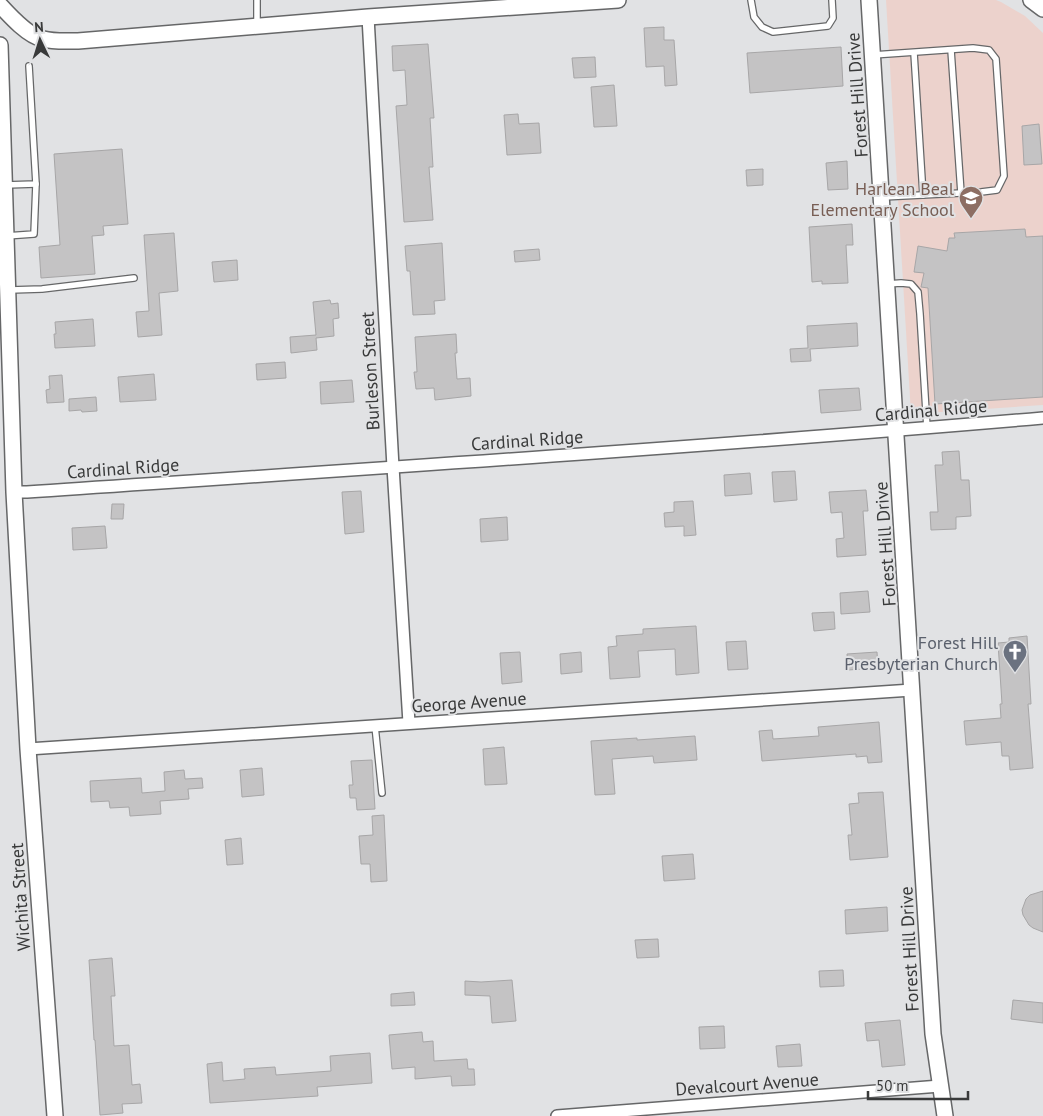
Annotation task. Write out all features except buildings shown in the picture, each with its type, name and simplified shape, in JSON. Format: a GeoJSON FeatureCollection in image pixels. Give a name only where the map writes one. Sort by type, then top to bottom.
{"type":"FeatureCollection","features":[{"type":"Feature","properties":{"kind":"street"},"geometry":{"type":"LineString","coordinates":[[0,5],[30,33],[41,39],[78,41],[368,17],[618,0]]}},
{"type":"Feature","properties":{"kind":"street","name":"Forest Hill Drive"},"geometry":{"type":"LineString","coordinates":[[869,0],[933,1034],[945,1116]]}},
{"type":"Feature","properties":{"kind":"street"},"geometry":{"type":"LineString","coordinates":[[1031,0],[1043,9]]}},
{"type":"Feature","properties":{"kind":"street","name":"Burleson Street"},"geometry":{"type":"LineString","coordinates":[[368,17],[409,723]]}},
{"type":"Feature","properties":{"kind":"street","name":"Wichita Street"},"geometry":{"type":"LineString","coordinates":[[0,45],[14,492],[28,748],[55,1116]]}},
{"type":"Feature","properties":{"kind":"street","name":"Cardinal Ridge"},"geometry":{"type":"LineString","coordinates":[[14,492],[393,467],[1043,418]]}},
{"type":"Feature","properties":{"kind":"street","name":"George Avenue"},"geometry":{"type":"LineString","coordinates":[[28,748],[912,690]]}},
{"type":"Feature","properties":{"kind":"street","name":"Devalcourt Avenue"},"geometry":{"type":"LineString","coordinates":[[557,1116],[940,1086]]}},
{"type":"Feature","properties":{"kind":"lane"},"geometry":{"type":"LineString","coordinates":[[257,0],[257,26]]}},
{"type":"Feature","properties":{"kind":"lane"},"geometry":{"type":"LineString","coordinates":[[751,0],[754,17],[762,27],[773,32],[828,26],[833,18],[832,0]]}},
{"type":"Feature","properties":{"kind":"lane"},"geometry":{"type":"LineString","coordinates":[[873,55],[973,48],[989,50],[996,59],[1004,176],[997,190],[882,198]]}},
{"type":"Feature","properties":{"kind":"lane"},"geometry":{"type":"LineString","coordinates":[[951,50],[961,193]]}},
{"type":"Feature","properties":{"kind":"lane"},"geometry":{"type":"LineString","coordinates":[[914,52],[924,195]]}},
{"type":"Feature","properties":{"kind":"lane"},"geometry":{"type":"LineString","coordinates":[[6,236],[34,234],[36,184],[29,66]]}},
{"type":"Feature","properties":{"kind":"lane"},"geometry":{"type":"LineString","coordinates":[[5,184],[36,184]]}},
{"type":"Feature","properties":{"kind":"lane"},"geometry":{"type":"LineString","coordinates":[[8,290],[42,289],[134,278]]}},
{"type":"Feature","properties":{"kind":"lane"},"geometry":{"type":"LineString","coordinates":[[887,284],[911,284],[918,292],[927,428]]}},
{"type":"Feature","properties":{"kind":"lane"},"geometry":{"type":"LineString","coordinates":[[375,726],[382,793]]}},
{"type":"Feature","properties":{"kind":"shaded area","name":"Harlean Beal Elementary School"},"geometry":{"type":"Polygon","coordinates":[[[886,0],[996,0],[1025,16],[1043,33],[1043,405],[911,414],[886,0]]]}},
{"type":"Feature","properties":{"kind":"place","name":"Harlean Beal Elementary School"},"geometry":{"type":"Point","coordinates":[971,219]}},
{"type":"Feature","properties":{"kind":"place","name":"Forest Hill Presbyterian Church"},"geometry":{"type":"Point","coordinates":[1015,673]}}]}
